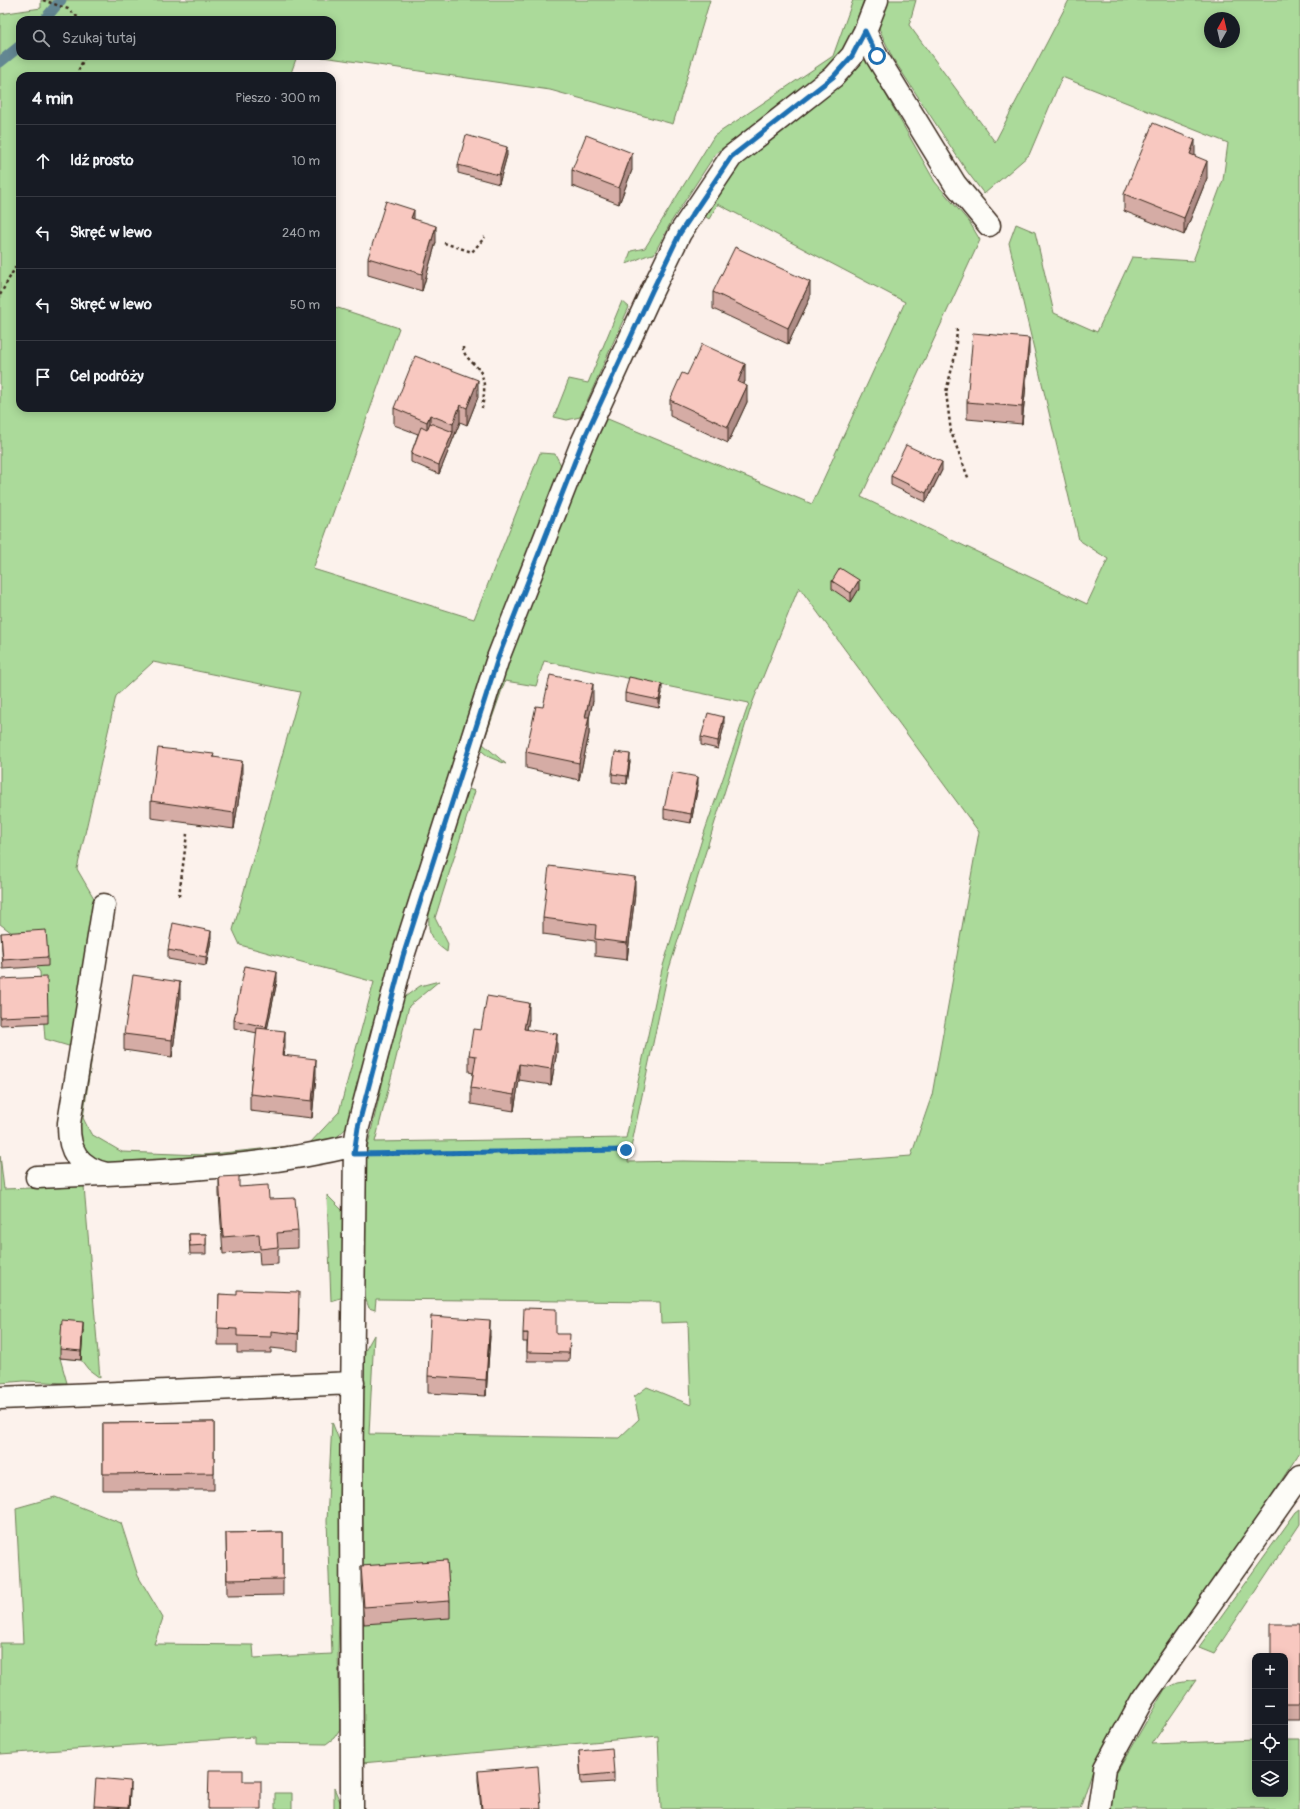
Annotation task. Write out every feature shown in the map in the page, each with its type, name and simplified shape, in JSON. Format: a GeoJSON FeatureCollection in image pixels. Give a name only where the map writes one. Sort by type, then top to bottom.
{"type":"FeatureCollection","features":[{"type":"Feature","properties":{"kind":"street"},"geometry":{"type":"LineString","coordinates":[[352,1809],[355,1150],[358,1127],[403,956],[498,658],[582,443],[680,233],[731,157],[833,77],[852,56],[865,31],[877,0]]}},
{"type":"Feature","properties":{"kind":"street"},"geometry":{"type":"LineString","coordinates":[[865,31],[877,56],[955,184],[990,225]]}},
{"type":"Feature","properties":{"kind":"street"},"geometry":{"type":"LineString","coordinates":[[104,905],[68,1135],[72,1150],[82,1163],[93,1171],[106,1174]]}},
{"type":"Feature","properties":{"kind":"street"},"geometry":{"type":"LineString","coordinates":[[37,1177],[202,1168],[355,1150]]}},
{"type":"Feature","properties":{"kind":"street"},"geometry":{"type":"LineString","coordinates":[[0,1398],[353,1383]]}},
{"type":"Feature","properties":{"kind":"street"},"geometry":{"type":"LineString","coordinates":[[1099,1809],[1105,1768],[1142,1700],[1300,1476]]}},
{"type":"Feature","properties":{"kind":"path"},"geometry":{"type":"LineString","coordinates":[[43,0],[68,9],[76,16]]}},
{"type":"Feature","properties":{"kind":"path"},"geometry":{"type":"LineString","coordinates":[[78,72],[82,60]]}},
{"type":"Feature","properties":{"kind":"path"},"geometry":{"type":"LineString","coordinates":[[444,243],[472,252],[485,237]]}},
{"type":"Feature","properties":{"kind":"path"},"geometry":{"type":"LineString","coordinates":[[0,295],[16,266]]}},
{"type":"Feature","properties":{"kind":"path"},"geometry":{"type":"LineString","coordinates":[[957,329],[955,356],[946,392],[951,432],[969,480]]}},
{"type":"Feature","properties":{"kind":"path"},"geometry":{"type":"LineString","coordinates":[[463,347],[463,352],[481,373],[485,389],[482,408]]}},
{"type":"Feature","properties":{"kind":"path"},"geometry":{"type":"LineString","coordinates":[[179,896],[187,834]]}},
{"type":"Feature","properties":{"kind":"path"},"geometry":{"type":"LineString","coordinates":[[355,1150],[626,1150]]}},
{"type":"Feature","properties":{"kind":"green space"},"geometry":{"type":"Polygon","coordinates":[[[41,0],[710,0],[673,124],[550,90],[336,59],[336,16],[16,16],[16,60],[296,60],[291,72],[16,72],[16,412],[336,412],[336,307],[399,328],[313,569],[474,619],[540,453],[555,454],[562,467],[350,1123],[336,1138],[305,1149],[105,1168],[86,1156],[77,1136],[109,940],[83,1118],[91,1134],[122,1152],[203,1155],[309,1144],[339,1112],[374,982],[240,945],[233,930],[300,692],[153,662],[116,696],[77,869],[95,900],[72,1047],[45,1039],[40,972],[12,933],[0,924],[0,14],[41,8],[41,0]]]}},
{"type":"Feature","properties":{"kind":"green space"},"geometry":{"type":"Polygon","coordinates":[[[853,0],[864,0],[848,42],[834,64],[716,153],[671,222],[654,254],[626,264],[631,251],[645,248],[714,136],[833,56],[853,0]]]}},
{"type":"Feature","properties":{"kind":"green space"},"geometry":{"type":"Polygon","coordinates":[[[887,0],[916,0],[909,25],[995,142],[1069,0],[1300,0],[1300,1452],[1094,1766],[1080,1809],[661,1809],[658,1736],[362,1763],[359,1434],[365,1351],[374,1335],[369,1434],[619,1438],[639,1419],[634,1397],[647,1387],[691,1405],[688,1322],[661,1323],[660,1302],[376,1299],[375,1310],[369,1308],[363,1292],[363,1166],[402,999],[420,986],[439,981],[409,1006],[375,1142],[626,1138],[662,969],[702,839],[749,703],[544,661],[536,686],[505,681],[483,744],[506,764],[489,757],[477,747],[502,671],[603,417],[812,504],[905,302],[718,204],[709,219],[702,214],[730,168],[860,59],[867,61],[935,182],[970,223],[980,240],[861,497],[1087,604],[1108,559],[1079,540],[1009,243],[1016,224],[1035,232],[1054,313],[1097,332],[1132,257],[1193,261],[1223,180],[1228,143],[1062,77],[1029,155],[984,194],[966,170],[892,57],[878,26],[887,0]],[[799,587],[752,704],[668,972],[628,1162],[683,1161],[818,1163],[911,1156],[932,1095],[979,832],[799,587]]]}},
{"type":"Feature","properties":{"kind":"green space"},"geometry":{"type":"Polygon","coordinates":[[[622,301],[629,307],[580,417],[567,420],[554,417],[569,379],[588,383],[622,301]]]}},
{"type":"Feature","properties":{"kind":"green space"},"geometry":{"type":"Polygon","coordinates":[[[468,789],[475,791],[435,918],[448,944],[447,952],[436,943],[431,935],[429,926],[429,912],[468,789]]]}},
{"type":"Feature","properties":{"kind":"green space"},"geometry":{"type":"Polygon","coordinates":[[[0,1155],[4,1189],[84,1186],[100,1378],[88,1369],[81,1360],[60,1358],[67,1383],[24,1381],[0,1383],[0,1155]]]}},
{"type":"Feature","properties":{"kind":"green space"},"geometry":{"type":"Polygon","coordinates":[[[327,1195],[346,1214],[344,1297],[331,1301],[327,1195]]]}},
{"type":"Feature","properties":{"kind":"green space"},"geometry":{"type":"Polygon","coordinates":[[[332,1422],[343,1450],[338,1654],[340,1729],[334,1738],[326,1744],[254,1743],[254,1737],[0,1754],[0,1643],[23,1643],[16,1508],[55,1497],[121,1523],[138,1576],[163,1618],[154,1644],[253,1645],[254,1658],[332,1654],[327,1521],[332,1422]]]}},
{"type":"Feature","properties":{"kind":"green space"},"geometry":{"type":"Polygon","coordinates":[[[1300,1509],[1300,1524],[1214,1653],[1199,1647],[1296,1512],[1300,1509]]]}},
{"type":"Feature","properties":{"kind":"green space"},"geometry":{"type":"Polygon","coordinates":[[[1196,1680],[1152,1744],[1252,1740],[1252,1797],[1288,1797],[1288,1739],[1300,1739],[1300,1809],[1108,1809],[1116,1774],[1165,1689],[1178,1683],[1196,1680]]]}},
{"type":"Feature","properties":{"kind":"green space"},"geometry":{"type":"Polygon","coordinates":[[[334,1788],[341,1804],[341,1809],[334,1809],[334,1788]]]}},
{"type":"Feature","properties":{"kind":"green space"},"geometry":{"type":"Polygon","coordinates":[[[275,1793],[292,1793],[292,1809],[275,1809],[275,1793]]]}},
{"type":"Feature","properties":{"kind":"building"},"geometry":{"type":"Polygon","coordinates":[[[1153,123],[1195,140],[1190,154],[1207,161],[1184,218],[1124,194],[1153,123]]]}},
{"type":"Feature","properties":{"kind":"building"},"geometry":{"type":"Polygon","coordinates":[[[466,135],[507,147],[499,175],[458,165],[466,135]]]}},
{"type":"Feature","properties":{"kind":"building"},"geometry":{"type":"Polygon","coordinates":[[[586,135],[632,153],[619,188],[572,170],[586,135]]]}},
{"type":"Feature","properties":{"kind":"building"},"geometry":{"type":"Polygon","coordinates":[[[386,201],[414,210],[411,218],[436,226],[422,274],[368,258],[386,201]]]}},
{"type":"Feature","properties":{"kind":"building"},"geometry":{"type":"Polygon","coordinates":[[[735,247],[810,282],[788,328],[713,292],[735,247]]]}},
{"type":"Feature","properties":{"kind":"building"},"geometry":{"type":"Polygon","coordinates":[[[973,333],[1029,338],[1022,407],[967,402],[973,333]]]}},
{"type":"Feature","properties":{"kind":"building"},"geometry":{"type":"Polygon","coordinates":[[[702,344],[745,364],[738,382],[747,386],[728,427],[670,400],[682,373],[687,375],[702,344]]]}},
{"type":"Feature","properties":{"kind":"building"},"geometry":{"type":"Polygon","coordinates":[[[415,356],[478,380],[467,408],[460,405],[453,424],[430,415],[427,422],[394,408],[415,356]]]}},
{"type":"Feature","properties":{"kind":"building"},"geometry":{"type":"Polygon","coordinates":[[[430,423],[453,432],[439,465],[411,454],[421,427],[427,430],[430,423]]]}},
{"type":"Feature","properties":{"kind":"building"},"geometry":{"type":"Polygon","coordinates":[[[906,445],[942,462],[926,493],[891,476],[906,445]]]}},
{"type":"Feature","properties":{"kind":"building"},"geometry":{"type":"Polygon","coordinates":[[[840,568],[859,580],[851,593],[832,581],[840,568]]]}},
{"type":"Feature","properties":{"kind":"building"},"geometry":{"type":"Polygon","coordinates":[[[550,675],[593,684],[585,717],[589,717],[579,763],[526,752],[536,706],[543,707],[550,675]]]}},
{"type":"Feature","properties":{"kind":"building"},"geometry":{"type":"Polygon","coordinates":[[[629,677],[662,684],[659,700],[625,693],[629,677]]]}},
{"type":"Feature","properties":{"kind":"building"},"geometry":{"type":"Polygon","coordinates":[[[708,713],[724,717],[718,741],[701,737],[708,713]]]}},
{"type":"Feature","properties":{"kind":"building"},"geometry":{"type":"Polygon","coordinates":[[[158,748],[214,754],[213,757],[242,761],[234,813],[151,801],[158,748]]]}},
{"type":"Feature","properties":{"kind":"building"},"geometry":{"type":"Polygon","coordinates":[[[615,752],[630,754],[627,776],[612,774],[615,752]]]}},
{"type":"Feature","properties":{"kind":"building"},"geometry":{"type":"Polygon","coordinates":[[[672,772],[698,777],[691,814],[664,809],[672,772]]]}},
{"type":"Feature","properties":{"kind":"building"},"geometry":{"type":"Polygon","coordinates":[[[549,866],[635,877],[627,943],[595,939],[596,925],[543,918],[549,866]]]}},
{"type":"Feature","properties":{"kind":"building"},"geometry":{"type":"Polygon","coordinates":[[[173,923],[211,931],[206,957],[168,950],[173,923]]]}},
{"type":"Feature","properties":{"kind":"building"},"geometry":{"type":"Polygon","coordinates":[[[46,930],[48,957],[3,960],[1,933],[46,930]]]}},
{"type":"Feature","properties":{"kind":"building"},"geometry":{"type":"Polygon","coordinates":[[[245,966],[277,972],[266,1027],[234,1020],[245,966]]]}},
{"type":"Feature","properties":{"kind":"building"},"geometry":{"type":"Polygon","coordinates":[[[133,975],[180,982],[172,1040],[124,1034],[133,975]]]}},
{"type":"Feature","properties":{"kind":"building"},"geometry":{"type":"Polygon","coordinates":[[[47,977],[48,1015],[0,1017],[0,979],[47,977]]]}},
{"type":"Feature","properties":{"kind":"building"},"geometry":{"type":"Polygon","coordinates":[[[487,996],[529,1003],[524,1029],[557,1034],[551,1069],[519,1064],[514,1095],[471,1088],[476,1056],[469,1055],[473,1029],[481,1030],[487,996]]]}},
{"type":"Feature","properties":{"kind":"building"},"geometry":{"type":"Polygon","coordinates":[[[257,1028],[285,1031],[282,1055],[316,1059],[312,1101],[250,1094],[257,1028]]]}},
{"type":"Feature","properties":{"kind":"building"},"geometry":{"type":"Polygon","coordinates":[[[239,1176],[239,1187],[268,1185],[269,1199],[295,1198],[298,1231],[277,1233],[278,1247],[260,1249],[259,1234],[223,1237],[219,1177],[239,1176]]]}},
{"type":"Feature","properties":{"kind":"building"},"geometry":{"type":"Polygon","coordinates":[[[189,1234],[206,1234],[206,1245],[190,1246],[189,1234]]]}},
{"type":"Feature","properties":{"kind":"building"},"geometry":{"type":"Polygon","coordinates":[[[237,1290],[299,1292],[298,1334],[271,1331],[271,1337],[237,1336],[237,1329],[218,1328],[219,1294],[237,1295],[237,1290]]]}},
{"type":"Feature","properties":{"kind":"building"},"geometry":{"type":"Polygon","coordinates":[[[524,1308],[556,1309],[556,1334],[570,1334],[569,1353],[527,1352],[528,1333],[523,1333],[524,1308]]]}},
{"type":"Feature","properties":{"kind":"building"},"geometry":{"type":"Polygon","coordinates":[[[431,1316],[490,1320],[486,1380],[428,1376],[431,1316]]]}},
{"type":"Feature","properties":{"kind":"building"},"geometry":{"type":"Polygon","coordinates":[[[62,1320],[83,1322],[81,1351],[60,1349],[62,1320]]]}},
{"type":"Feature","properties":{"kind":"building"},"geometry":{"type":"Polygon","coordinates":[[[214,1422],[214,1473],[103,1474],[103,1423],[214,1422]]]}},
{"type":"Feature","properties":{"kind":"building"},"geometry":{"type":"Polygon","coordinates":[[[283,1532],[283,1579],[227,1580],[226,1533],[283,1532]]]}},
{"type":"Feature","properties":{"kind":"building"},"geometry":{"type":"Polygon","coordinates":[[[447,1560],[450,1601],[364,1607],[361,1566],[447,1560]]]}},
{"type":"Feature","properties":{"kind":"building"},"geometry":{"type":"Polygon","coordinates":[[[1271,1624],[1300,1624],[1300,1703],[1288,1703],[1288,1653],[1271,1653],[1271,1624]]]}},
{"type":"Feature","properties":{"kind":"building"},"geometry":{"type":"Polygon","coordinates":[[[612,1748],[614,1773],[581,1776],[579,1751],[612,1748]]]}},
{"type":"Feature","properties":{"kind":"building"},"geometry":{"type":"Polygon","coordinates":[[[538,1766],[541,1809],[482,1809],[478,1771],[538,1766]]]}},
{"type":"Feature","properties":{"kind":"building"},"geometry":{"type":"Polygon","coordinates":[[[209,1770],[243,1770],[243,1781],[261,1781],[261,1809],[208,1809],[209,1770]]]}},
{"type":"Feature","properties":{"kind":"building"},"geometry":{"type":"Polygon","coordinates":[[[96,1778],[130,1781],[128,1808],[94,1806],[96,1778]]]}},
{"type":"Feature","properties":{"kind":"waterway"},"geometry":{"type":"LineString","coordinates":[[47,16],[61,0]]}},
{"type":"Feature","properties":{"kind":"waterway"},"geometry":{"type":"LineString","coordinates":[[0,62],[16,49]]}},
{"type":"Feature","properties":{"kind":"route"},"geometry":{"type":"LineString","coordinates":[[626,1150],[354,1154],[358,1127],[403,956],[498,658],[582,443],[652,291],[680,233],[731,157],[833,77],[852,56],[865,31],[877,56]]}}]}
